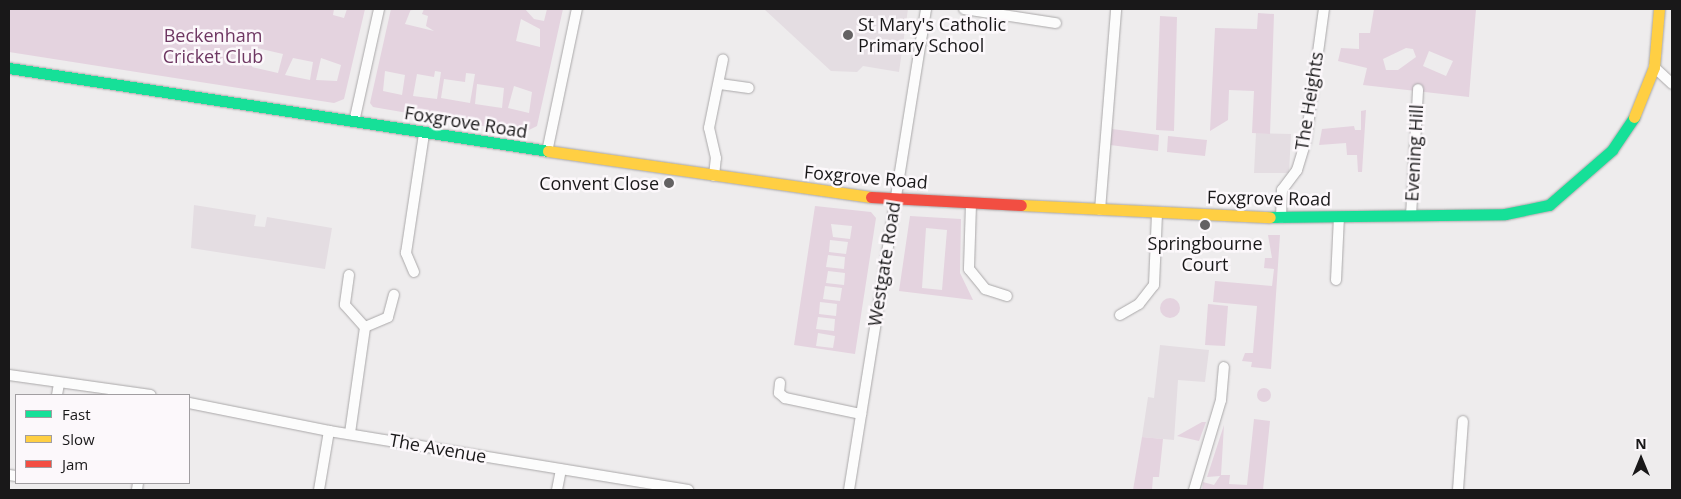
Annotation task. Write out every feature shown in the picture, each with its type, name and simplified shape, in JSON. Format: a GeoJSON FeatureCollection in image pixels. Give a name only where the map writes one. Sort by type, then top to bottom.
{"type":"FeatureCollection","features":[{"type":"Feature","properties":{"kind":"street"},"geometry":{"type":"LineString","coordinates":[[354,122],[379,9]]}},
{"type":"Feature","properties":{"kind":"street"},"geometry":{"type":"LineString","coordinates":[[547,152],[577,9]]}},
{"type":"Feature","properties":{"kind":"street","name":"Westgate Road"},"geometry":{"type":"LineString","coordinates":[[849,490],[894,198],[926,9]]}},
{"type":"Feature","properties":{"kind":"street"},"geometry":{"type":"LineString","coordinates":[[964,9],[1056,23]]}},
{"type":"Feature","properties":{"kind":"street"},"geometry":{"type":"LineString","coordinates":[[1100,210],[1116,9]]}},
{"type":"Feature","properties":{"kind":"street","name":"The Heights"},"geometry":{"type":"LineString","coordinates":[[1281,218],[1282,190],[1297,170],[1306,140],[1324,9]]}},
{"type":"Feature","properties":{"kind":"street","name":"Foxgrove Road"},"geometry":{"type":"LineString","coordinates":[[9,68],[424,134],[714,176],[894,198],[971,204],[1281,218],[1505,214],[1550,205],[1612,150],[1643,103],[1654,67],[1660,9]]}},
{"type":"Feature","properties":{"kind":"street"},"geometry":{"type":"LineString","coordinates":[[714,176],[716,158],[709,128],[720,84],[722,59]]}},
{"type":"Feature","properties":{"kind":"street"},"geometry":{"type":"LineString","coordinates":[[1654,67],[1672,84]]}},
{"type":"Feature","properties":{"kind":"street"},"geometry":{"type":"LineString","coordinates":[[720,84],[749,88]]}},
{"type":"Feature","properties":{"kind":"street","name":"Evening Hill"},"geometry":{"type":"LineString","coordinates":[[1411,216],[1418,90]]}},
{"type":"Feature","properties":{"kind":"street"},"geometry":{"type":"LineString","coordinates":[[414,272],[406,253],[424,134]]}},
{"type":"Feature","properties":{"kind":"street"},"geometry":{"type":"LineString","coordinates":[[971,204],[969,269],[985,289],[1007,296]]}},
{"type":"Feature","properties":{"kind":"street"},"geometry":{"type":"LineString","coordinates":[[1120,316],[1139,304],[1154,284],[1157,213]]}},
{"type":"Feature","properties":{"kind":"street"},"geometry":{"type":"LineString","coordinates":[[1336,280],[1339,217]]}},
{"type":"Feature","properties":{"kind":"street"},"geometry":{"type":"LineString","coordinates":[[349,274],[345,306],[365,327]]}},
{"type":"Feature","properties":{"kind":"street"},"geometry":{"type":"LineString","coordinates":[[365,327],[388,317],[394,295]]}},
{"type":"Feature","properties":{"kind":"street"},"geometry":{"type":"LineString","coordinates":[[350,433],[365,327]]}},
{"type":"Feature","properties":{"kind":"street"},"geometry":{"type":"LineString","coordinates":[[1194,490],[1221,400],[1224,367]]}},
{"type":"Feature","properties":{"kind":"street"},"geometry":{"type":"LineString","coordinates":[[9,375],[59,384],[141,394]]}},
{"type":"Feature","properties":{"kind":"street"},"geometry":{"type":"LineString","coordinates":[[780,383],[778,393],[785,398],[861,414]]}},
{"type":"Feature","properties":{"kind":"street"},"geometry":{"type":"LineString","coordinates":[[57,394],[59,384]]}},
{"type":"Feature","properties":{"kind":"street","name":"The Avenue"},"geometry":{"type":"LineString","coordinates":[[190,403],[329,431],[688,490]]}},
{"type":"Feature","properties":{"kind":"street"},"geometry":{"type":"LineString","coordinates":[[1458,490],[1463,421]]}},
{"type":"Feature","properties":{"kind":"street"},"geometry":{"type":"LineString","coordinates":[[319,490],[329,431]]}},
{"type":"Feature","properties":{"kind":"street"},"geometry":{"type":"LineString","coordinates":[[557,490],[561,469]]}},
{"type":"Feature","properties":{"kind":"shaded area","name":"St Mary's Catholic Primary School"},"geometry":{"type":"Polygon","coordinates":[[[764,9],[908,9],[899,72],[863,66],[857,72],[831,71],[764,9]]]}},
{"type":"Feature","properties":{"kind":"shaded area"},"geometry":{"type":"Polygon","coordinates":[[[1256,133],[1291,134],[1289,173],[1254,173],[1256,133]]]}},
{"type":"Feature","properties":{"kind":"shaded area"},"geometry":{"type":"Polygon","coordinates":[[[194,205],[256,215],[254,226],[265,227],[267,217],[332,228],[325,269],[191,248],[194,205]]]}},
{"type":"Feature","properties":{"kind":"shaded area"},"geometry":{"type":"Polygon","coordinates":[[[1160,345],[1209,350],[1205,382],[1178,380],[1174,440],[1142,437],[1148,397],[1154,398],[1160,345]]]}},
{"type":"Feature","properties":{"kind":"green space","name":"Beckenham Cricket Club"},"geometry":{"type":"Polygon","coordinates":[[[9,9],[334,9],[333,15],[344,18],[347,9],[365,9],[344,99],[334,103],[9,52],[9,9]],[[257,48],[252,67],[278,73],[283,54],[257,48]],[[293,58],[285,75],[310,80],[313,62],[293,58]],[[321,58],[316,80],[337,81],[341,65],[321,58]]]}},
{"type":"Feature","properties":{"kind":"green space"},"geometry":{"type":"Polygon","coordinates":[[[391,9],[411,9],[405,24],[434,31],[426,26],[428,16],[422,14],[424,9],[525,9],[534,19],[544,21],[547,9],[563,9],[537,126],[523,133],[373,107],[370,103],[391,9]],[[521,19],[516,41],[540,47],[540,29],[521,19]],[[385,71],[383,91],[402,95],[405,75],[385,71]],[[435,71],[434,77],[417,74],[413,96],[437,99],[441,72],[435,71]],[[466,73],[465,82],[444,79],[441,98],[470,103],[475,74],[466,73]],[[477,84],[475,104],[502,108],[504,88],[477,84]],[[514,86],[508,108],[529,113],[532,92],[514,86]]]}},
{"type":"Feature","properties":{"kind":"green space"},"geometry":{"type":"Polygon","coordinates":[[[1374,9],[1476,9],[1469,97],[1363,85],[1367,68],[1338,61],[1341,48],[1359,49],[1359,33],[1370,33],[1374,9]],[[1406,48],[1383,59],[1386,70],[1398,70],[1416,57],[1413,49],[1406,48]],[[1429,51],[1423,66],[1446,76],[1453,61],[1429,51]]]}},
{"type":"Feature","properties":{"kind":"green space"},"geometry":{"type":"Polygon","coordinates":[[[1258,13],[1274,14],[1270,134],[1252,133],[1254,91],[1229,90],[1228,120],[1210,131],[1215,28],[1257,29],[1258,13]]]}},
{"type":"Feature","properties":{"kind":"green space"},"geometry":{"type":"Polygon","coordinates":[[[1160,16],[1177,17],[1174,131],[1156,130],[1160,16]]]}},
{"type":"Feature","properties":{"kind":"green space"},"geometry":{"type":"Polygon","coordinates":[[[1366,110],[1362,172],[1358,172],[1357,155],[1347,155],[1346,143],[1319,145],[1322,129],[1354,126],[1355,130],[1361,130],[1361,111],[1366,110]]]}},
{"type":"Feature","properties":{"kind":"green space"},"geometry":{"type":"Polygon","coordinates":[[[1112,129],[1159,135],[1158,151],[1110,145],[1112,129]]]}},
{"type":"Feature","properties":{"kind":"green space"},"geometry":{"type":"Polygon","coordinates":[[[1168,136],[1207,140],[1205,156],[1167,152],[1168,136]]]}},
{"type":"Feature","properties":{"kind":"green space"},"geometry":{"type":"Polygon","coordinates":[[[815,206],[871,212],[876,218],[855,354],[794,345],[815,206]],[[831,224],[833,237],[850,239],[852,226],[831,224]],[[830,240],[829,252],[846,254],[848,242],[830,240]],[[828,255],[826,267],[844,269],[845,257],[828,255]],[[828,271],[826,283],[844,285],[845,273],[828,271]],[[825,286],[823,299],[840,301],[842,288],[825,286]],[[820,302],[819,314],[836,316],[837,304],[820,302]],[[818,317],[816,329],[834,331],[835,319],[818,317]],[[818,333],[816,346],[833,348],[835,336],[818,333]]]}},
{"type":"Feature","properties":{"kind":"green space"},"geometry":{"type":"Polygon","coordinates":[[[910,216],[961,219],[960,273],[973,300],[899,291],[910,216]],[[926,228],[922,288],[942,290],[947,230],[926,228]]]}},
{"type":"Feature","properties":{"kind":"green space"},"geometry":{"type":"Polygon","coordinates":[[[1268,235],[1280,235],[1271,369],[1251,367],[1252,362],[1242,361],[1245,353],[1253,353],[1257,306],[1213,302],[1215,281],[1272,286],[1274,269],[1264,268],[1265,258],[1272,258],[1268,235]]]}},
{"type":"Feature","properties":{"kind":"green space"},"geometry":{"type":"Polygon","coordinates":[[[1170,298],[1177,301],[1180,308],[1177,315],[1170,318],[1163,315],[1160,308],[1163,301],[1170,298]]]}},
{"type":"Feature","properties":{"kind":"green space"},"geometry":{"type":"Polygon","coordinates":[[[1208,304],[1228,306],[1225,346],[1205,345],[1208,304]]]}},
{"type":"Feature","properties":{"kind":"green space"},"geometry":{"type":"Polygon","coordinates":[[[1261,388],[1267,388],[1271,395],[1267,402],[1261,402],[1257,398],[1257,392],[1261,388]]]}},
{"type":"Feature","properties":{"kind":"green space"},"geometry":{"type":"Polygon","coordinates":[[[1254,419],[1270,421],[1263,490],[1202,490],[1203,482],[1214,485],[1220,476],[1207,477],[1224,425],[1221,475],[1230,475],[1229,484],[1247,485],[1254,419]]]}},
{"type":"Feature","properties":{"kind":"green space"},"geometry":{"type":"Polygon","coordinates":[[[1202,422],[1206,422],[1199,441],[1177,436],[1202,422]]]}},
{"type":"Feature","properties":{"kind":"green space"},"geometry":{"type":"Polygon","coordinates":[[[1142,437],[1163,439],[1159,477],[1153,477],[1152,490],[1133,490],[1142,437]]]}},
{"type":"Feature","properties":{"kind":"traffic: fast"},"geometry":{"type":"LineString","coordinates":[[9,68],[548,151]]}},
{"type":"Feature","properties":{"kind":"traffic: fast"},"geometry":{"type":"LineString","coordinates":[[1270,217],[1505,214],[1549,205],[1612,150],[1634,117]]}},
{"type":"Feature","properties":{"kind":"traffic: slow"},"geometry":{"type":"LineString","coordinates":[[1634,117],[1654,67],[1659,9]]}},
{"type":"Feature","properties":{"kind":"traffic: slow"},"geometry":{"type":"LineString","coordinates":[[548,151],[871,197]]}},
{"type":"Feature","properties":{"kind":"traffic: slow"},"geometry":{"type":"LineString","coordinates":[[1021,205],[1270,217]]}},
{"type":"Feature","properties":{"kind":"traffic: jam"},"geometry":{"type":"LineString","coordinates":[[871,197],[1021,205]]}},
{"type":"Feature","properties":{"kind":"place","name":"St Mary's Catholic Primary School"},"geometry":{"type":"Point","coordinates":[848,35]}},
{"type":"Feature","properties":{"kind":"place","name":"Convent Close"},"geometry":{"type":"Point","coordinates":[669,183]}},
{"type":"Feature","properties":{"kind":"place","name":"Springbourne Court"},"geometry":{"type":"Point","coordinates":[1205,225]}}]}
